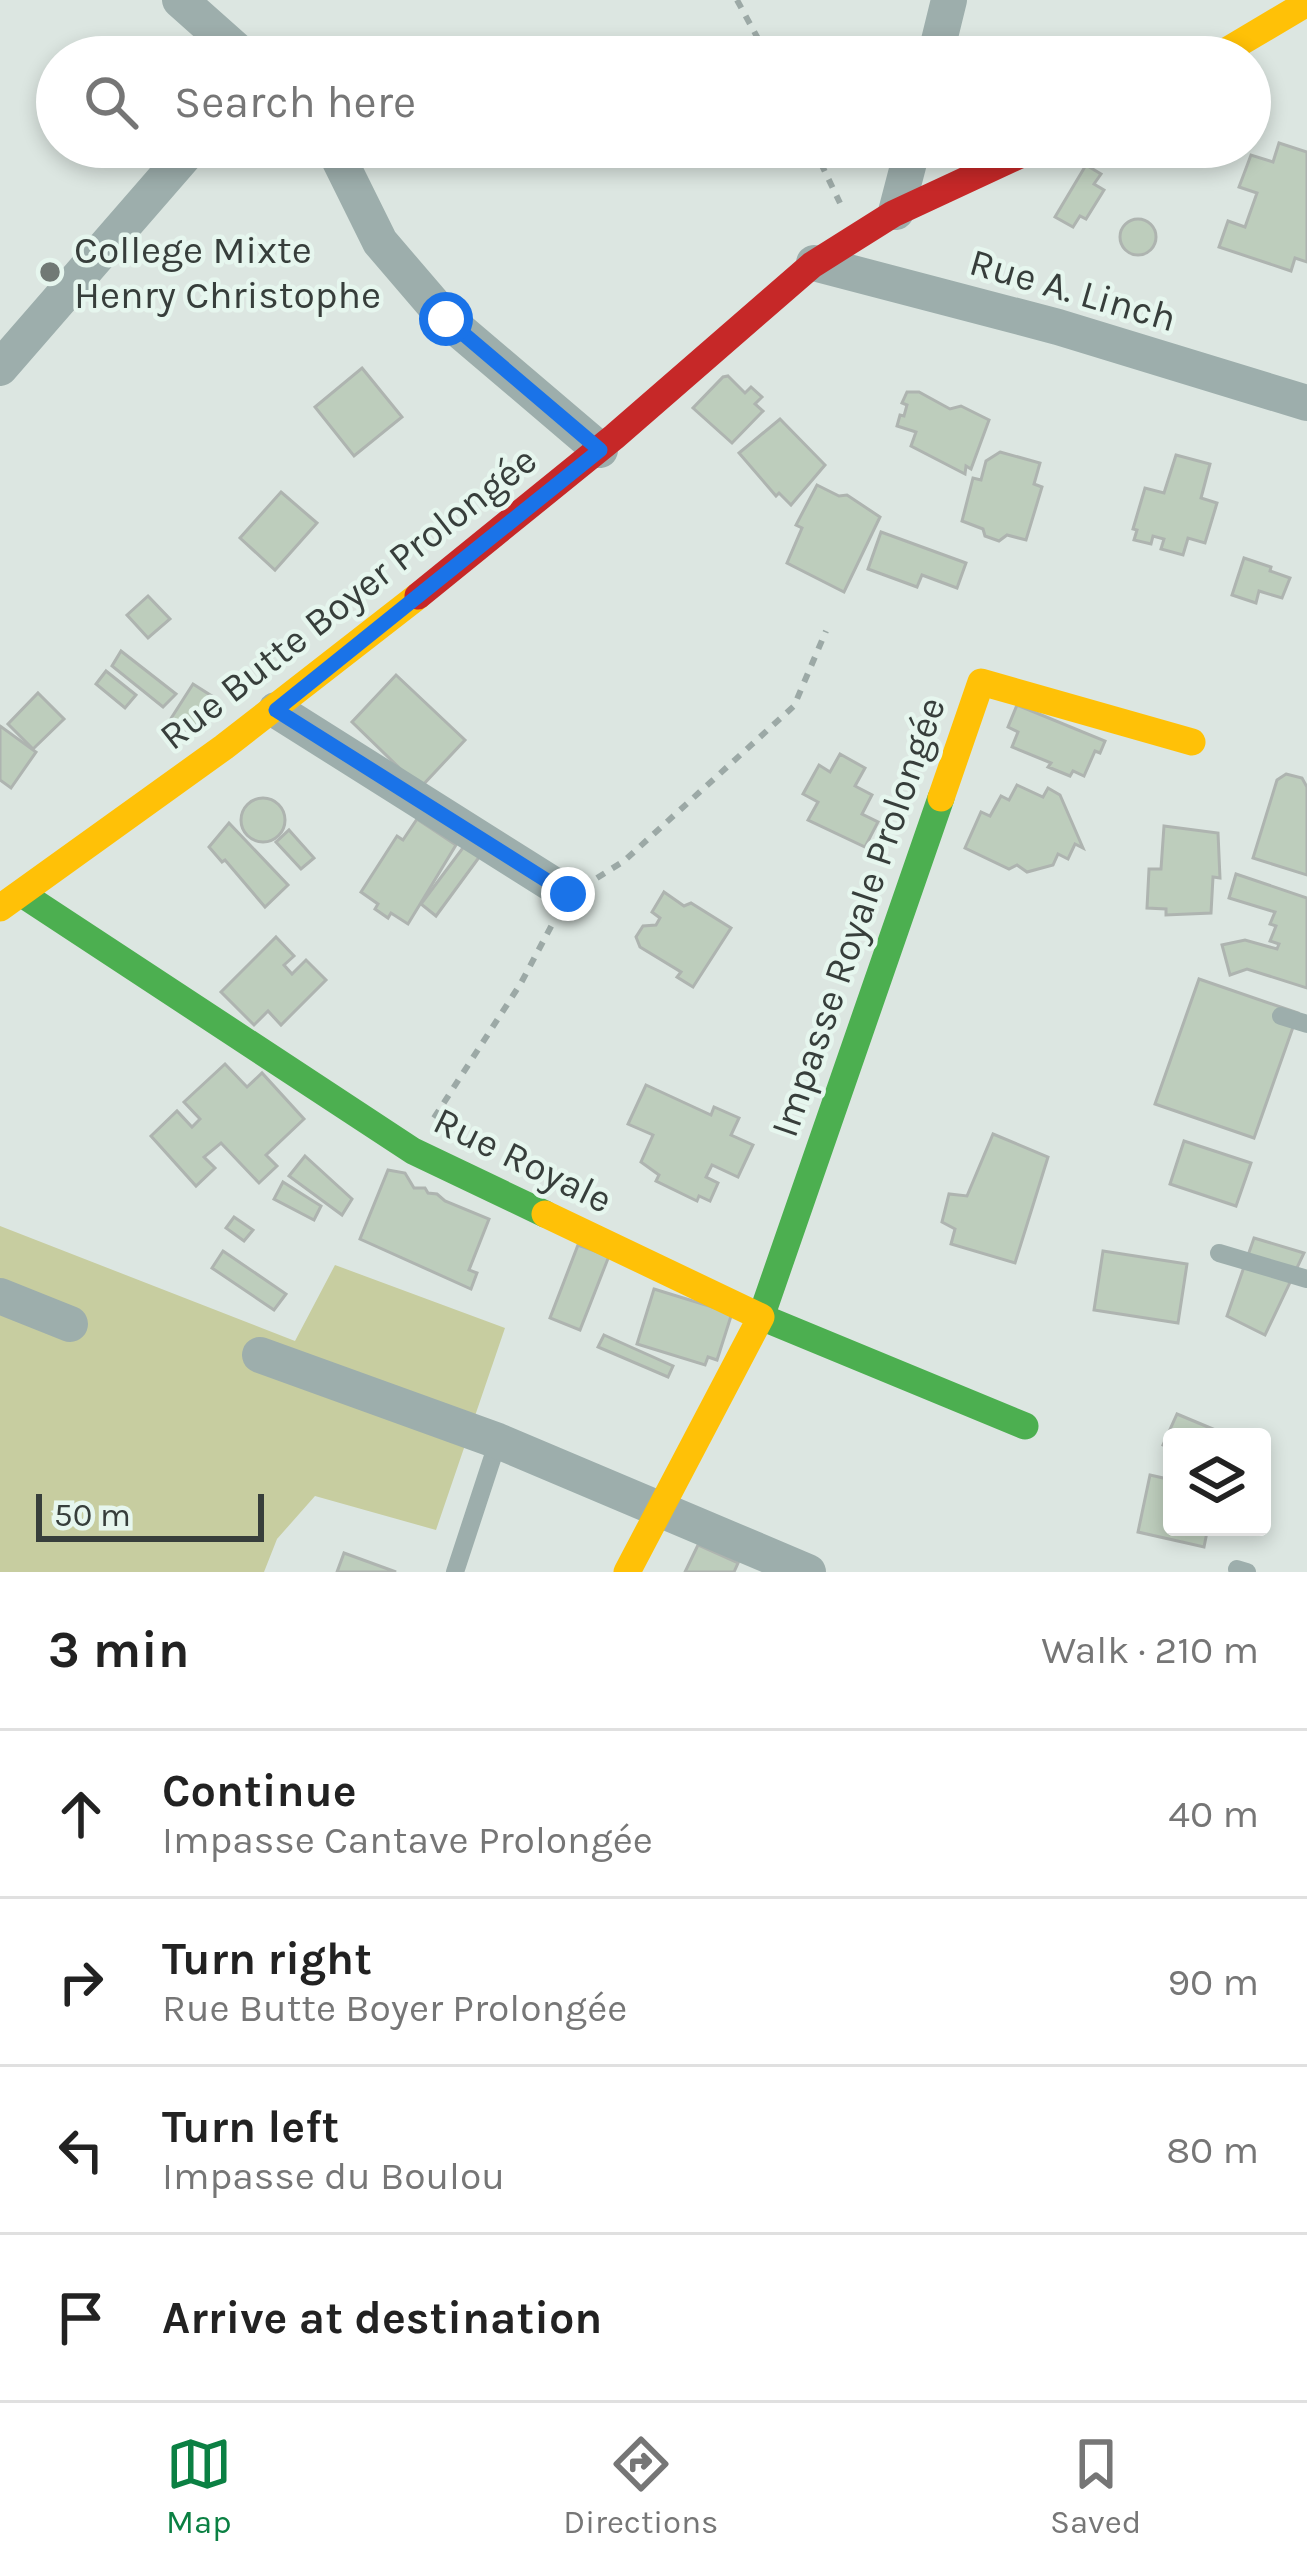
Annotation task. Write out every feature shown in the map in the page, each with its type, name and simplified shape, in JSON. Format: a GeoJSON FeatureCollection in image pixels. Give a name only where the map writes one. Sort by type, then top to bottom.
{"type":"FeatureCollection","features":[{"type":"Feature","properties":{"kind":"street"},"geometry":{"type":"LineString","coordinates":[[180,0],[220,36]]}},
{"type":"Feature","properties":{"kind":"street"},"geometry":{"type":"LineString","coordinates":[[940,36],[949,0]]}},
{"type":"Feature","properties":{"kind":"street"},"geometry":{"type":"LineString","coordinates":[[1251,36],[1307,3]]}},
{"type":"Feature","properties":{"kind":"street"},"geometry":{"type":"LineString","coordinates":[[0,368],[174,168]]}},
{"type":"Feature","properties":{"kind":"street"},"geometry":{"type":"LineString","coordinates":[[343,168],[380,242],[446,319],[600,450]]}},
{"type":"Feature","properties":{"kind":"street"},"geometry":{"type":"LineString","coordinates":[[896,212],[908,168]]}},
{"type":"Feature","properties":{"kind":"street","name":"Rue Butte Boyer Prolongée"},"geometry":{"type":"LineString","coordinates":[[11,901],[276,710],[600,450],[702,353],[814,263],[896,212],[991,168]]}},
{"type":"Feature","properties":{"kind":"street","name":"Rue A. Linch"},"geometry":{"type":"LineString","coordinates":[[814,263],[1058,327],[1307,403]]}},
{"type":"Feature","properties":{"kind":"street","name":"Impasse Royale Prolongée"},"geometry":{"type":"LineString","coordinates":[[761,1317],[981,682],[1192,742]]}},
{"type":"Feature","properties":{"kind":"street"},"geometry":{"type":"LineString","coordinates":[[276,710],[568,894]]}},
{"type":"Feature","properties":{"kind":"street","name":"Rue Royale"},"geometry":{"type":"LineString","coordinates":[[11,901],[412,1151],[761,1317],[1024,1426]]}},
{"type":"Feature","properties":{"kind":"street"},"geometry":{"type":"LineString","coordinates":[[0,1296],[70,1324]]}},
{"type":"Feature","properties":{"kind":"street"},"geometry":{"type":"LineString","coordinates":[[627,1572],[761,1317]]}},
{"type":"Feature","properties":{"kind":"street"},"geometry":{"type":"LineString","coordinates":[[260,1355],[498,1441],[808,1572]]}},
{"type":"Feature","properties":{"kind":"lane"},"geometry":{"type":"LineString","coordinates":[[1281,1016],[1307,1024]]}},
{"type":"Feature","properties":{"kind":"lane"},"geometry":{"type":"LineString","coordinates":[[1219,1252],[1307,1279]]}},
{"type":"Feature","properties":{"kind":"lane"},"geometry":{"type":"LineString","coordinates":[[455,1572],[498,1441]]}},
{"type":"Feature","properties":{"kind":"path"},"geometry":{"type":"LineString","coordinates":[[737,0],[757,36]]}},
{"type":"Feature","properties":{"kind":"path"},"geometry":{"type":"LineString","coordinates":[[823,168],[857,236]]}},
{"type":"Feature","properties":{"kind":"path"},"geometry":{"type":"LineString","coordinates":[[412,1151],[521,983],[568,894],[624,862],[794,706],[826,631]]}},
{"type":"Feature","properties":{"kind":"green space"},"geometry":{"type":"Polygon","coordinates":[[[0,1226],[295,1341],[335,1265],[505,1328],[436,1530],[315,1496],[277,1539],[264,1572],[0,1572],[0,1226]]]}},
{"type":"Feature","properties":{"kind":"building"},"geometry":{"type":"Polygon","coordinates":[[[1279,143],[1307,152],[1307,262],[1295,258],[1291,271],[1219,247],[1228,221],[1245,227],[1257,193],[1239,187],[1246,168],[1271,168],[1279,143]]]}},
{"type":"Feature","properties":{"kind":"building"},"geometry":{"type":"Polygon","coordinates":[[[1084,168],[1101,174],[1094,184],[1104,190],[1086,219],[1080,216],[1073,227],[1055,217],[1084,168]]]}},
{"type":"Feature","properties":{"kind":"building"},"geometry":{"type":"Polygon","coordinates":[[[1138,219],[1151,224],[1156,237],[1151,250],[1138,255],[1125,250],[1120,237],[1125,224],[1138,219]]]}},
{"type":"Feature","properties":{"kind":"building"},"geometry":{"type":"Polygon","coordinates":[[[362,368],[402,417],[354,456],[315,407],[362,368]]]}},
{"type":"Feature","properties":{"kind":"building"},"geometry":{"type":"Polygon","coordinates":[[[728,376],[745,393],[751,387],[762,397],[755,404],[763,411],[732,443],[693,408],[728,376]]]}},
{"type":"Feature","properties":{"kind":"building"},"geometry":{"type":"Polygon","coordinates":[[[907,392],[919,392],[950,409],[961,406],[989,420],[965,474],[911,446],[916,432],[897,426],[900,415],[904,416],[907,392]]]}},
{"type":"Feature","properties":{"kind":"building"},"geometry":{"type":"Polygon","coordinates":[[[780,419],[825,465],[791,505],[779,493],[776,496],[739,453],[780,419]]]}},
{"type":"Feature","properties":{"kind":"building"},"geometry":{"type":"Polygon","coordinates":[[[1000,452],[1040,463],[1034,484],[1042,487],[1026,540],[1007,535],[999,541],[962,521],[973,478],[981,480],[986,461],[1000,452]]]}},
{"type":"Feature","properties":{"kind":"building"},"geometry":{"type":"Polygon","coordinates":[[[1176,455],[1210,464],[1201,498],[1217,503],[1205,543],[1188,538],[1183,555],[1161,549],[1164,539],[1153,536],[1151,544],[1134,540],[1137,530],[1133,529],[1145,488],[1164,493],[1176,455]]]}},
{"type":"Feature","properties":{"kind":"building"},"geometry":{"type":"Polygon","coordinates":[[[817,485],[847,495],[880,517],[844,592],[787,563],[802,528],[796,525],[817,485]]]}},
{"type":"Feature","properties":{"kind":"building"},"geometry":{"type":"Polygon","coordinates":[[[281,492],[317,523],[275,570],[240,538],[281,492]]]}},
{"type":"Feature","properties":{"kind":"building"},"geometry":{"type":"Polygon","coordinates":[[[881,532],[966,563],[957,588],[922,575],[917,587],[868,569],[881,532]]]}},
{"type":"Feature","properties":{"kind":"building"},"geometry":{"type":"Polygon","coordinates":[[[1244,558],[1290,578],[1282,598],[1259,591],[1256,603],[1232,595],[1244,558]]]}},
{"type":"Feature","properties":{"kind":"building"},"geometry":{"type":"Polygon","coordinates":[[[148,596],[170,619],[148,638],[127,615],[148,596]]]}},
{"type":"Feature","properties":{"kind":"building"},"geometry":{"type":"Polygon","coordinates":[[[121,651],[176,694],[163,707],[112,666],[121,651]]]}},
{"type":"Feature","properties":{"kind":"building"},"geometry":{"type":"Polygon","coordinates":[[[106,671],[136,695],[125,708],[96,684],[106,671]]]}},
{"type":"Feature","properties":{"kind":"building"},"geometry":{"type":"Polygon","coordinates":[[[396,675],[465,740],[420,788],[352,722],[396,675]]]}},
{"type":"Feature","properties":{"kind":"building"},"geometry":{"type":"Polygon","coordinates":[[[193,684],[215,698],[191,733],[170,720],[193,684]]]}},
{"type":"Feature","properties":{"kind":"building"},"geometry":{"type":"Polygon","coordinates":[[[38,693],[64,719],[33,749],[8,724],[38,693]]]}},
{"type":"Feature","properties":{"kind":"building"},"geometry":{"type":"Polygon","coordinates":[[[1017,705],[1105,741],[1084,776],[1073,771],[1070,776],[1012,747],[1018,732],[1008,727],[1017,705]]]}},
{"type":"Feature","properties":{"kind":"building"},"geometry":{"type":"Polygon","coordinates":[[[0,726],[36,752],[11,788],[0,780],[0,726]]]}},
{"type":"Feature","properties":{"kind":"building"},"geometry":{"type":"Polygon","coordinates":[[[840,754],[865,768],[855,786],[872,795],[862,814],[878,822],[865,847],[808,820],[818,802],[803,794],[819,765],[830,772],[840,754]]]}},
{"type":"Feature","properties":{"kind":"building"},"geometry":{"type":"Polygon","coordinates":[[[1286,774],[1302,778],[1307,787],[1307,875],[1253,858],[1277,780],[1286,774]]]}},
{"type":"Feature","properties":{"kind":"building"},"geometry":{"type":"Polygon","coordinates":[[[1017,785],[1043,797],[1048,788],[1060,795],[1083,848],[1075,844],[1068,859],[1058,854],[1053,865],[1027,872],[1017,865],[1009,869],[965,848],[981,812],[990,816],[1001,796],[1009,800],[1017,785]]]}},
{"type":"Feature","properties":{"kind":"building"},"geometry":{"type":"Polygon","coordinates":[[[263,798],[278,805],[285,820],[278,835],[263,842],[248,835],[241,820],[248,805],[263,798]]]}},
{"type":"Feature","properties":{"kind":"building"},"geometry":{"type":"Polygon","coordinates":[[[417,819],[456,845],[408,924],[391,913],[388,918],[361,892],[397,836],[403,840],[417,819]]]}},
{"type":"Feature","properties":{"kind":"building"},"geometry":{"type":"Polygon","coordinates":[[[229,823],[288,885],[265,907],[209,847],[229,823]]]}},
{"type":"Feature","properties":{"kind":"building"},"geometry":{"type":"Polygon","coordinates":[[[1164,826],[1218,833],[1220,878],[1213,877],[1211,913],[1166,915],[1166,909],[1147,908],[1149,869],[1161,869],[1164,826]]]}},
{"type":"Feature","properties":{"kind":"building"},"geometry":{"type":"Polygon","coordinates":[[[289,830],[314,858],[301,869],[276,842],[289,830]]]}},
{"type":"Feature","properties":{"kind":"building"},"geometry":{"type":"Polygon","coordinates":[[[465,845],[480,856],[436,916],[421,904],[465,845]]]}},
{"type":"Feature","properties":{"kind":"building"},"geometry":{"type":"Polygon","coordinates":[[[1236,874],[1307,898],[1307,988],[1247,969],[1230,975],[1222,945],[1245,940],[1277,949],[1279,944],[1270,941],[1275,912],[1229,898],[1236,874]]]}},
{"type":"Feature","properties":{"kind":"building"},"geometry":{"type":"Polygon","coordinates":[[[664,892],[731,928],[693,987],[677,977],[681,972],[640,947],[636,937],[643,926],[656,925],[660,918],[652,912],[664,892]]]}},
{"type":"Feature","properties":{"kind":"building"},"geometry":{"type":"Polygon","coordinates":[[[276,937],[294,956],[284,965],[292,974],[306,960],[326,980],[281,1025],[268,1011],[254,1025],[221,992],[276,937]]]}},
{"type":"Feature","properties":{"kind":"building"},"geometry":{"type":"Polygon","coordinates":[[[1199,979],[1298,1013],[1254,1138],[1155,1104],[1199,979]]]}},
{"type":"Feature","properties":{"kind":"building"},"geometry":{"type":"Polygon","coordinates":[[[225,1064],[247,1087],[262,1073],[304,1119],[266,1155],[277,1166],[259,1183],[221,1143],[204,1157],[215,1168],[196,1186],[151,1136],[177,1111],[192,1127],[200,1119],[184,1102],[225,1064]]]}},
{"type":"Feature","properties":{"kind":"building"},"geometry":{"type":"Polygon","coordinates":[[[646,1085],[711,1115],[714,1107],[739,1118],[731,1135],[753,1145],[738,1177],[712,1165],[706,1177],[718,1183],[710,1201],[699,1196],[697,1201],[656,1181],[659,1175],[641,1162],[653,1135],[628,1124],[646,1085]]]}},
{"type":"Feature","properties":{"kind":"building"},"geometry":{"type":"Polygon","coordinates":[[[993,1134],[1048,1157],[1015,1263],[951,1244],[955,1229],[942,1222],[949,1194],[967,1196],[993,1134]]]}},
{"type":"Feature","properties":{"kind":"building"},"geometry":{"type":"Polygon","coordinates":[[[1184,1141],[1251,1163],[1236,1206],[1170,1184],[1184,1141]]]}},
{"type":"Feature","properties":{"kind":"building"},"geometry":{"type":"Polygon","coordinates":[[[305,1156],[352,1199],[342,1215],[289,1176],[305,1156]]]}},
{"type":"Feature","properties":{"kind":"building"},"geometry":{"type":"Polygon","coordinates":[[[388,1170],[405,1173],[414,1188],[425,1188],[489,1219],[469,1270],[477,1273],[471,1289],[360,1239],[388,1170]]]}},
{"type":"Feature","properties":{"kind":"building"},"geometry":{"type":"Polygon","coordinates":[[[283,1182],[321,1206],[314,1220],[274,1199],[283,1182]]]}},
{"type":"Feature","properties":{"kind":"building"},"geometry":{"type":"Polygon","coordinates":[[[234,1217],[253,1230],[244,1241],[226,1228],[234,1217]]]}},
{"type":"Feature","properties":{"kind":"building"},"geometry":{"type":"Polygon","coordinates":[[[1254,1238],[1304,1253],[1265,1335],[1227,1316],[1254,1238]]]}},
{"type":"Feature","properties":{"kind":"building"},"geometry":{"type":"Polygon","coordinates":[[[578,1245],[609,1256],[580,1330],[550,1318],[578,1245]]]}},
{"type":"Feature","properties":{"kind":"building"},"geometry":{"type":"Polygon","coordinates":[[[223,1251],[286,1294],[274,1310],[212,1268],[223,1251]]]}},
{"type":"Feature","properties":{"kind":"building"},"geometry":{"type":"Polygon","coordinates":[[[1103,1251],[1187,1264],[1178,1323],[1094,1310],[1103,1251]]]}},
{"type":"Feature","properties":{"kind":"building"},"geometry":{"type":"Polygon","coordinates":[[[654,1289],[732,1313],[717,1360],[708,1357],[705,1365],[637,1344],[654,1289]]]}},
{"type":"Feature","properties":{"kind":"building"},"geometry":{"type":"Polygon","coordinates":[[[604,1335],[673,1366],[668,1377],[598,1347],[604,1335]]]}},
{"type":"Feature","properties":{"kind":"building"},"geometry":{"type":"Polygon","coordinates":[[[1177,1414],[1210,1428],[1171,1428],[1177,1414]]]}},
{"type":"Feature","properties":{"kind":"building"},"geometry":{"type":"Polygon","coordinates":[[[1150,1475],[1163,1478],[1163,1536],[1206,1536],[1204,1547],[1138,1532],[1150,1475]]]}},
{"type":"Feature","properties":{"kind":"building"},"geometry":{"type":"Polygon","coordinates":[[[698,1545],[738,1563],[734,1572],[685,1572],[698,1545]]]}},
{"type":"Feature","properties":{"kind":"building"},"geometry":{"type":"Polygon","coordinates":[[[344,1553],[396,1572],[337,1572],[344,1553]]]}},
{"type":"Feature","properties":{"kind":"traffic: fast"},"geometry":{"type":"LineString","coordinates":[[941,798],[761,1317],[1025,1426]]}},
{"type":"Feature","properties":{"kind":"traffic: fast"},"geometry":{"type":"LineString","coordinates":[[22,894],[413,1151],[545,1214]]}},
{"type":"Feature","properties":{"kind":"traffic: slow"},"geometry":{"type":"LineString","coordinates":[[1251,36],[1307,3]]}},
{"type":"Feature","properties":{"kind":"traffic: slow"},"geometry":{"type":"LineString","coordinates":[[0,908],[224,747],[418,596]]}},
{"type":"Feature","properties":{"kind":"traffic: slow"},"geometry":{"type":"LineString","coordinates":[[941,798],[981,682],[1192,742]]}},
{"type":"Feature","properties":{"kind":"traffic: slow"},"geometry":{"type":"LineString","coordinates":[[545,1214],[761,1317],[627,1572]]}},
{"type":"Feature","properties":{"kind":"traffic: jam"},"geometry":{"type":"LineString","coordinates":[[418,596],[614,437],[812,265],[893,214],[992,168]]}},
{"type":"Feature","properties":{"kind":"place","name":"College Mixte Henry Christophe"},"geometry":{"type":"Point","coordinates":[50,272]}},
{"type":"Feature","properties":{"kind":"route"},"geometry":{"type":"LineString","coordinates":[[446,319],[600,450],[276,710],[568,894]]}}]}
